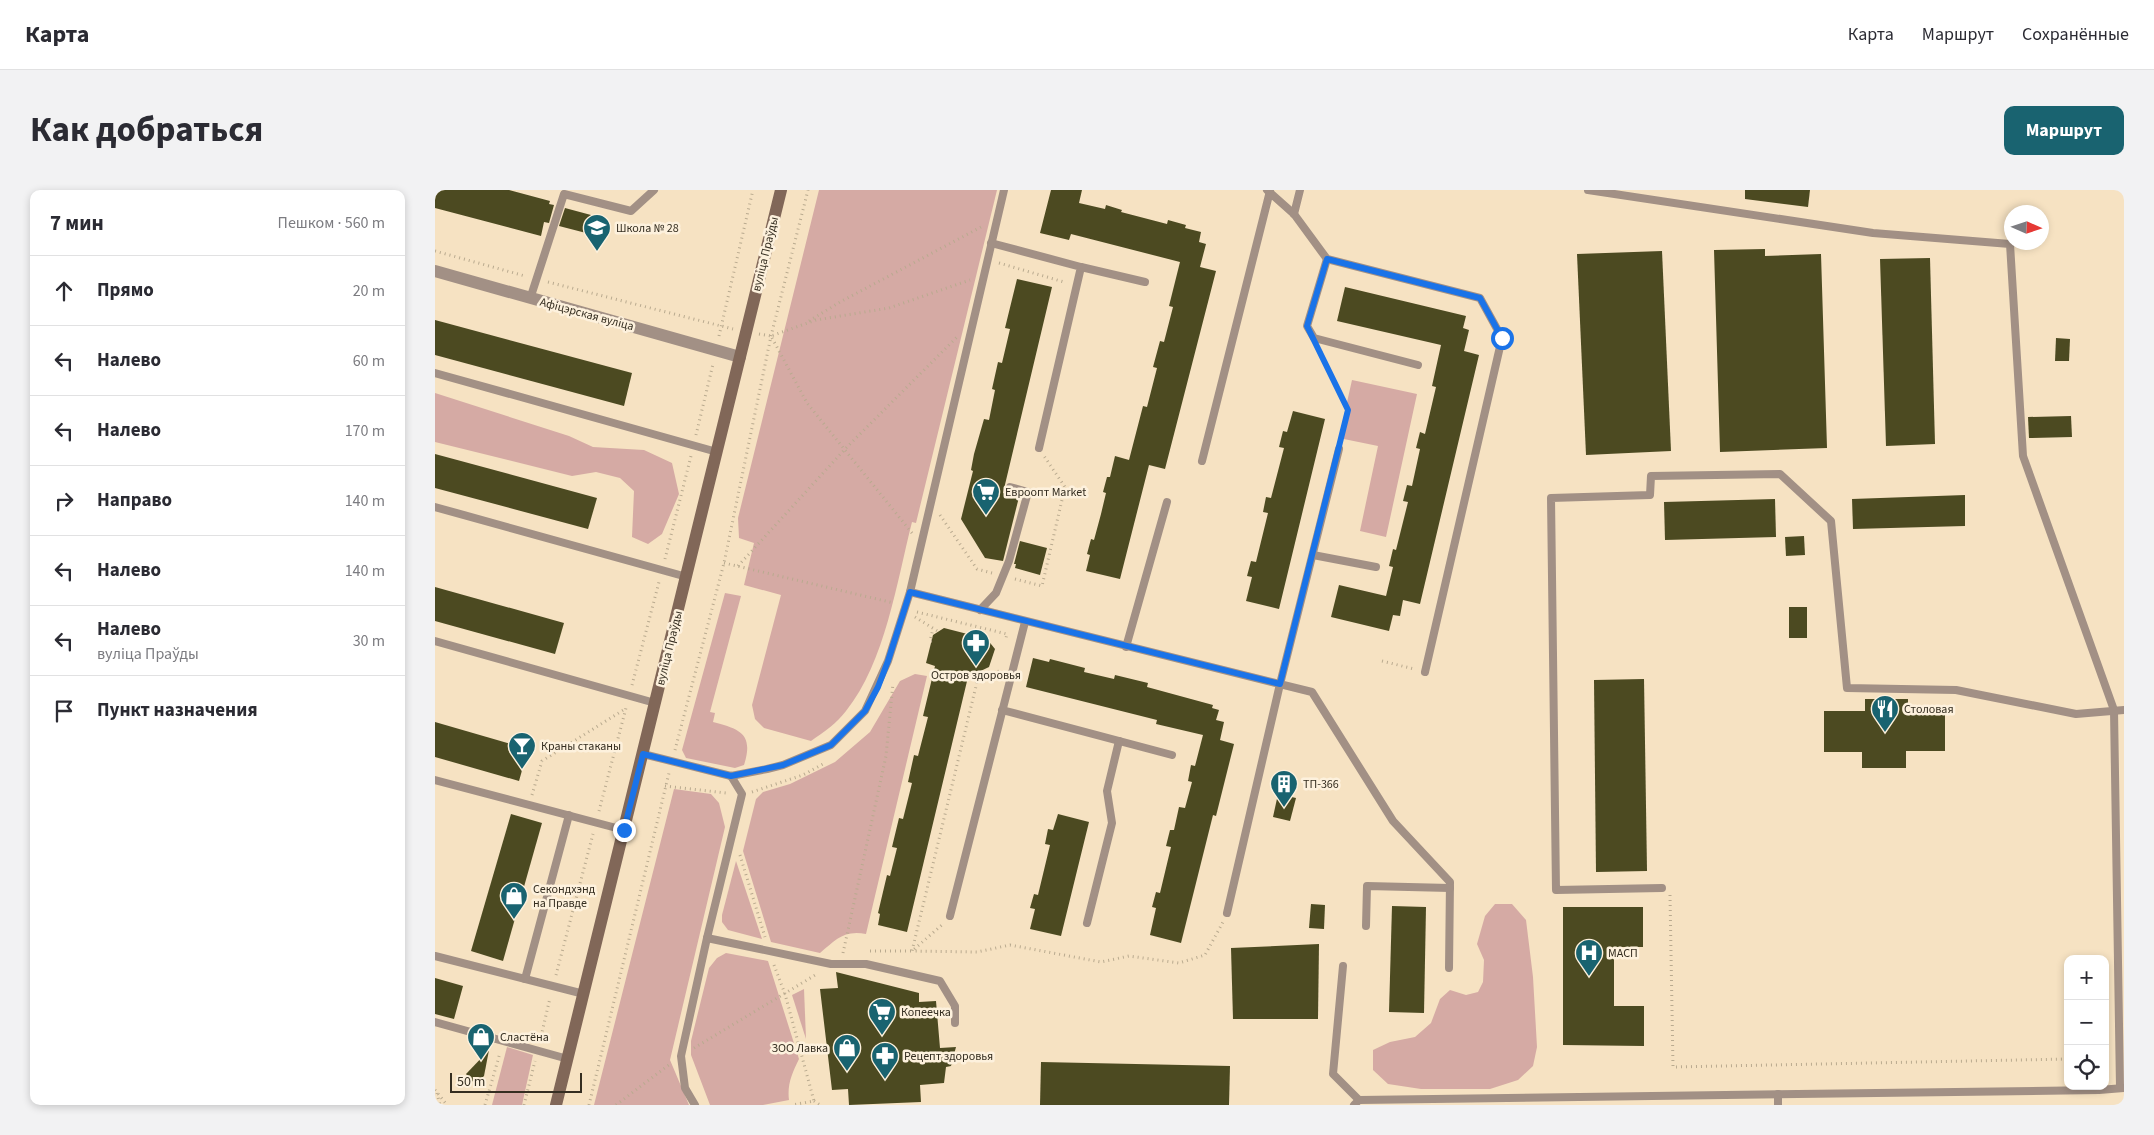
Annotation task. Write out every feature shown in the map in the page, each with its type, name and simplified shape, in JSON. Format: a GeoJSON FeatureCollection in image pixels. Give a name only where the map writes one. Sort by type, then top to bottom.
{"type":"FeatureCollection","features":[{"type":"Feature","properties":{"kind":"main road","name":"вуліца Праўды"},"geometry":{"type":"LineString","coordinates":[[556,1105],[781,190]]}},
{"type":"Feature","properties":{"kind":"street","name":"Афіцэрская вуліца"},"geometry":{"type":"LineString","coordinates":[[435,271],[740,357]]}},
{"type":"Feature","properties":{"kind":"lane"},"geometry":{"type":"LineString","coordinates":[[530,299],[564,194],[631,211],[654,190]]}},
{"type":"Feature","properties":{"kind":"lane"},"geometry":{"type":"LineString","coordinates":[[643,754],[731,776],[783,765],[831,745],[865,711],[888,661],[910,592],[1004,190]]}},
{"type":"Feature","properties":{"kind":"lane"},"geometry":{"type":"LineString","coordinates":[[1269,190],[1294,214],[1327,259],[1480,298],[1502,338],[1425,672]]}},
{"type":"Feature","properties":{"kind":"lane"},"geometry":{"type":"LineString","coordinates":[[1203,461],[1269,190]]}},
{"type":"Feature","properties":{"kind":"lane"},"geometry":{"type":"LineString","coordinates":[[1294,214],[1300,190]]}},
{"type":"Feature","properties":{"kind":"lane"},"geometry":{"type":"LineString","coordinates":[[1343,966],[1333,1074],[1357,1102],[2099,1090],[2122,1088],[2114,710],[2023,456],[2010,244],[1873,233],[1588,190]]}},
{"type":"Feature","properties":{"kind":"lane"},"geometry":{"type":"LineString","coordinates":[[991,243],[1145,282]]}},
{"type":"Feature","properties":{"kind":"lane"},"geometry":{"type":"LineString","coordinates":[[1327,259],[1307,326],[1314,338],[1418,365]]}},
{"type":"Feature","properties":{"kind":"lane"},"geometry":{"type":"LineString","coordinates":[[1039,448],[1081,266]]}},
{"type":"Feature","properties":{"kind":"lane"},"geometry":{"type":"LineString","coordinates":[[435,373],[717,452]]}},
{"type":"Feature","properties":{"kind":"lane"},"geometry":{"type":"LineString","coordinates":[[1227,913],[1280,684],[1339,449]]}},
{"type":"Feature","properties":{"kind":"lane"},"geometry":{"type":"LineString","coordinates":[[1662,888],[1556,890],[1551,498],[1650,495],[1651,476],[1780,474],[1831,521],[1847,688],[1956,690],[2076,714],[2124,710]]}},
{"type":"Feature","properties":{"kind":"lane"},"geometry":{"type":"LineString","coordinates":[[980,610],[996,593],[1009,560],[1027,492],[1010,487]]}},
{"type":"Feature","properties":{"kind":"lane"},"geometry":{"type":"LineString","coordinates":[[1126,647],[1167,502]]}},
{"type":"Feature","properties":{"kind":"lane"},"geometry":{"type":"LineString","coordinates":[[435,507],[687,577]]}},
{"type":"Feature","properties":{"kind":"lane"},"geometry":{"type":"LineString","coordinates":[[1313,555],[1376,567]]}},
{"type":"Feature","properties":{"kind":"lane"},"geometry":{"type":"LineString","coordinates":[[910,592],[1312,692],[1393,821],[1450,882],[1449,968]]}},
{"type":"Feature","properties":{"kind":"lane"},"geometry":{"type":"LineString","coordinates":[[951,916],[1025,622]]}},
{"type":"Feature","properties":{"kind":"lane"},"geometry":{"type":"LineString","coordinates":[[435,642],[655,703]]}},
{"type":"Feature","properties":{"kind":"lane"},"geometry":{"type":"LineString","coordinates":[[1002,710],[1172,754]]}},
{"type":"Feature","properties":{"kind":"lane"},"geometry":{"type":"LineString","coordinates":[[1087,923],[1111,823],[1107,791],[1119,741]]}},
{"type":"Feature","properties":{"kind":"lane"},"geometry":{"type":"LineString","coordinates":[[695,1105],[685,1088],[681,1056],[742,794],[731,776]]}},
{"type":"Feature","properties":{"kind":"lane"},"geometry":{"type":"LineString","coordinates":[[435,780],[624,830]]}},
{"type":"Feature","properties":{"kind":"lane"},"geometry":{"type":"LineString","coordinates":[[525,979],[569,815]]}},
{"type":"Feature","properties":{"kind":"lane"},"geometry":{"type":"LineString","coordinates":[[1366,926],[1367,886],[1450,888]]}},
{"type":"Feature","properties":{"kind":"lane"},"geometry":{"type":"LineString","coordinates":[[707,938],[831,964],[866,964],[940,981],[955,1006],[955,1023]]}},
{"type":"Feature","properties":{"kind":"lane"},"geometry":{"type":"LineString","coordinates":[[435,956],[584,994]]}},
{"type":"Feature","properties":{"kind":"lane"},"geometry":{"type":"LineString","coordinates":[[435,1022],[567,1059]]}},
{"type":"Feature","properties":{"kind":"lane"},"geometry":{"type":"LineString","coordinates":[[1778,1094],[1778,1105]]}},
{"type":"Feature","properties":{"kind":"path"},"geometry":{"type":"LineString","coordinates":[[524,1105],[553,986],[694,445],[753,190]]}},
{"type":"Feature","properties":{"kind":"path"},"geometry":{"type":"LineString","coordinates":[[589,1105],[665,786],[724,563],[771,336],[808,190]]}},
{"type":"Feature","properties":{"kind":"path"},"geometry":{"type":"LineString","coordinates":[[802,325],[840,302],[997,218]]}},
{"type":"Feature","properties":{"kind":"path"},"geometry":{"type":"LineString","coordinates":[[997,272],[1004,246]]}},
{"type":"Feature","properties":{"kind":"path"},"geometry":{"type":"LineString","coordinates":[[435,251],[721,326]]}},
{"type":"Feature","properties":{"kind":"path"},"geometry":{"type":"LineString","coordinates":[[771,336],[816,320],[889,308],[983,276]]}},
{"type":"Feature","properties":{"kind":"path"},"geometry":{"type":"LineString","coordinates":[[738,566],[846,448],[972,322]]}},
{"type":"Feature","properties":{"kind":"path"},"geometry":{"type":"LineString","coordinates":[[771,336],[807,402],[846,448],[920,543]]}},
{"type":"Feature","properties":{"kind":"path"},"geometry":{"type":"LineString","coordinates":[[1314,338],[1348,410],[1339,449]]}},
{"type":"Feature","properties":{"kind":"path"},"geometry":{"type":"LineString","coordinates":[[937,523],[940,514]]}},
{"type":"Feature","properties":{"kind":"path"},"geometry":{"type":"LineString","coordinates":[[724,563],[905,606],[916,618],[939,632]]}},
{"type":"Feature","properties":{"kind":"path"},"geometry":{"type":"LineString","coordinates":[[916,618],[920,594]]}},
{"type":"Feature","properties":{"kind":"path"},"geometry":{"type":"LineString","coordinates":[[917,612],[1007,634],[1005,644]]}},
{"type":"Feature","properties":{"kind":"path"},"geometry":{"type":"LineString","coordinates":[[932,641],[930,641],[933,629]]}},
{"type":"Feature","properties":{"kind":"path"},"geometry":{"type":"LineString","coordinates":[[1382,661],[1417,670]]}},
{"type":"Feature","properties":{"kind":"path"},"geometry":{"type":"LineString","coordinates":[[912,951],[977,682],[998,672],[1001,663]]}},
{"type":"Feature","properties":{"kind":"path"},"geometry":{"type":"LineString","coordinates":[[889,691],[896,674]]}},
{"type":"Feature","properties":{"kind":"path"},"geometry":{"type":"LineString","coordinates":[[851,954],[842,957],[886,756],[893,683]]}},
{"type":"Feature","properties":{"kind":"path"},"geometry":{"type":"LineString","coordinates":[[529,805],[542,761],[626,708]]}},
{"type":"Feature","properties":{"kind":"path"},"geometry":{"type":"LineString","coordinates":[[665,786],[742,794],[754,792],[803,775],[824,763]]}},
{"type":"Feature","properties":{"kind":"path"},"geometry":{"type":"LineString","coordinates":[[752,800],[754,792]]}},
{"type":"Feature","properties":{"kind":"path"},"geometry":{"type":"LineString","coordinates":[[739,852],[769,951],[785,994],[814,1101],[820,1105]]}},
{"type":"Feature","properties":{"kind":"path"},"geometry":{"type":"LineString","coordinates":[[1662,888],[1670,886],[1673,1067],[2064,1059]]}},
{"type":"Feature","properties":{"kind":"path"},"geometry":{"type":"LineString","coordinates":[[869,951],[977,952],[1010,945],[1101,962],[1129,956],[1179,963],[1205,955],[1227,913]]}},
{"type":"Feature","properties":{"kind":"path"},"geometry":{"type":"LineString","coordinates":[[912,951],[951,916]]}},
{"type":"Feature","properties":{"kind":"path"},"geometry":{"type":"LineString","coordinates":[[617,1105],[681,1056],[785,994],[831,964]]}},
{"type":"Feature","properties":{"kind":"path"},"geometry":{"type":"LineString","coordinates":[[485,1105],[503,1041]]}},
{"type":"Feature","properties":{"kind":"path"},"geometry":{"type":"LineString","coordinates":[[436,1091],[440,1105]]}},
{"type":"Feature","properties":{"kind":"path"},"geometry":{"type":"LineString","coordinates":[[436,1091],[447,1105]]}},
{"type":"Feature","properties":{"kind":"path"},"geometry":{"type":"LineString","coordinates":[[792,1105],[814,1101]]}},
{"type":"Feature","properties":{"kind":"shaded area"},"geometry":{"type":"Polygon","coordinates":[[[819,190],[997,190],[916,523],[912,522],[895,595],[880,646],[871,670],[846,711],[825,731],[811,741],[764,728],[755,719],[752,705],[781,595],[744,585],[754,543],[739,538],[738,518],[819,190]]]}},
{"type":"Feature","properties":{"kind":"shaded area"},"geometry":{"type":"Polygon","coordinates":[[[1352,380],[1417,394],[1386,537],[1360,531],[1378,446],[1339,438],[1352,380]]]}},
{"type":"Feature","properties":{"kind":"shaded area"},"geometry":{"type":"Polygon","coordinates":[[[435,393],[569,436],[593,447],[644,450],[672,463],[679,494],[662,534],[648,544],[632,537],[634,491],[620,478],[596,472],[572,476],[435,442],[435,393]]]}},
{"type":"Feature","properties":{"kind":"shaded area"},"geometry":{"type":"Polygon","coordinates":[[[725,593],[741,596],[710,712],[715,713],[713,722],[731,727],[742,734],[746,740],[747,755],[744,765],[735,768],[686,758],[682,750],[725,593]]]}},
{"type":"Feature","properties":{"kind":"shaded area"},"geometry":{"type":"Polygon","coordinates":[[[915,674],[927,676],[866,934],[851,933],[840,937],[820,953],[771,942],[743,851],[756,799],[763,792],[790,784],[835,762],[870,732],[900,681],[915,674]]]}},
{"type":"Feature","properties":{"kind":"shaded area"},"geometry":{"type":"Polygon","coordinates":[[[674,789],[711,794],[719,803],[725,827],[670,1060],[689,1105],[594,1105],[674,789]]]}},
{"type":"Feature","properties":{"kind":"shaded area"},"geometry":{"type":"Polygon","coordinates":[[[736,861],[762,939],[728,930],[722,922],[722,915],[736,861]]]}},
{"type":"Feature","properties":{"kind":"shaded area"},"geometry":{"type":"Polygon","coordinates":[[[1495,904],[1512,904],[1526,920],[1533,977],[1537,1047],[1533,1066],[1518,1080],[1490,1089],[1421,1089],[1388,1084],[1373,1070],[1373,1050],[1390,1042],[1415,1037],[1431,1023],[1440,999],[1450,990],[1466,995],[1478,992],[1483,982],[1484,960],[1477,944],[1485,916],[1495,904]]]}},
{"type":"Feature","properties":{"kind":"shaded area"},"geometry":{"type":"Polygon","coordinates":[[[726,953],[768,961],[799,1059],[791,1079],[789,1100],[763,1105],[710,1105],[691,1055],[691,1041],[709,968],[717,958],[726,953]]]}},
{"type":"Feature","properties":{"kind":"shaded area"},"geometry":{"type":"Polygon","coordinates":[[[804,989],[806,1039],[792,995],[804,989]]]}},
{"type":"Feature","properties":{"kind":"shaded area"},"geometry":{"type":"Polygon","coordinates":[[[507,1047],[533,1055],[522,1105],[492,1105],[507,1047]]]}},
{"type":"Feature","properties":{"kind":"building"},"geometry":{"type":"Polygon","coordinates":[[[435,190],[509,190],[550,201],[549,204],[554,205],[549,223],[544,222],[541,236],[435,208],[435,190]]]}},
{"type":"Feature","properties":{"kind":"building"},"geometry":{"type":"Polygon","coordinates":[[[1051,190],[1082,190],[1079,203],[1105,209],[1106,205],[1122,210],[1121,212],[1167,224],[1168,220],[1186,225],[1185,228],[1201,232],[1199,242],[1206,244],[1200,267],[1216,271],[1165,469],[1149,465],[1120,579],[1086,571],[1090,555],[1087,554],[1091,539],[1094,540],[1106,493],[1103,492],[1107,477],[1110,477],[1115,456],[1129,460],[1143,406],[1147,407],[1157,368],[1153,367],[1160,341],[1164,342],[1173,307],[1169,306],[1180,262],[1071,234],[1069,240],[1040,233],[1051,190]]]}},
{"type":"Feature","properties":{"kind":"building"},"geometry":{"type":"Polygon","coordinates":[[[1745,190],[1810,190],[1808,207],[1745,199],[1745,190]]]}},
{"type":"Feature","properties":{"kind":"building"},"geometry":{"type":"Polygon","coordinates":[[[565,208],[591,215],[586,233],[559,226],[565,208]]]}},
{"type":"Feature","properties":{"kind":"building"},"geometry":{"type":"Polygon","coordinates":[[[1765,249],[1765,256],[1821,254],[1827,448],[1720,452],[1714,250],[1765,249]]]}},
{"type":"Feature","properties":{"kind":"building"},"geometry":{"type":"Polygon","coordinates":[[[1662,251],[1671,451],[1586,455],[1577,254],[1662,251]]]}},
{"type":"Feature","properties":{"kind":"building"},"geometry":{"type":"Polygon","coordinates":[[[1930,258],[1935,444],[1886,446],[1880,259],[1930,258]]]}},
{"type":"Feature","properties":{"kind":"building"},"geometry":{"type":"Polygon","coordinates":[[[1017,279],[1052,287],[1003,493],[1019,497],[1003,561],[985,558],[961,519],[973,471],[971,470],[974,454],[984,419],[989,420],[995,390],[992,389],[998,362],[1002,363],[1010,329],[1005,328],[1017,279]]]}},
{"type":"Feature","properties":{"kind":"building"},"geometry":{"type":"Polygon","coordinates":[[[1345,287],[1466,316],[1463,328],[1469,330],[1464,351],[1479,355],[1420,604],[1403,600],[1400,616],[1393,615],[1389,631],[1331,617],[1339,585],[1386,596],[1393,567],[1389,566],[1393,549],[1396,550],[1408,502],[1403,501],[1407,485],[1412,486],[1420,449],[1416,448],[1420,432],[1425,434],[1436,387],[1432,386],[1441,345],[1337,321],[1345,287]]]}},
{"type":"Feature","properties":{"kind":"building"},"geometry":{"type":"Polygon","coordinates":[[[435,320],[632,373],[624,406],[435,355],[435,320]]]}},
{"type":"Feature","properties":{"kind":"building"},"geometry":{"type":"Polygon","coordinates":[[[2056,338],[2070,339],[2069,361],[2055,361],[2056,338]]]}},
{"type":"Feature","properties":{"kind":"building"},"geometry":{"type":"Polygon","coordinates":[[[1293,411],[1325,419],[1279,609],[1246,601],[1252,577],[1247,576],[1251,561],[1256,562],[1268,513],[1263,512],[1266,497],[1271,498],[1284,448],[1279,447],[1283,431],[1287,432],[1293,411]]]}},
{"type":"Feature","properties":{"kind":"building"},"geometry":{"type":"Polygon","coordinates":[[[2071,416],[2072,437],[2029,438],[2028,417],[2071,416]]]}},
{"type":"Feature","properties":{"kind":"building"},"geometry":{"type":"Polygon","coordinates":[[[435,454],[597,498],[588,529],[435,488],[435,454]]]}},
{"type":"Feature","properties":{"kind":"building"},"geometry":{"type":"Polygon","coordinates":[[[1965,495],[1965,526],[1853,529],[1852,499],[1965,495]]]}},
{"type":"Feature","properties":{"kind":"building"},"geometry":{"type":"Polygon","coordinates":[[[1775,499],[1776,537],[1665,540],[1664,502],[1775,499]]]}},
{"type":"Feature","properties":{"kind":"building"},"geometry":{"type":"Polygon","coordinates":[[[1804,536],[1805,555],[1786,556],[1785,537],[1804,536]]]}},
{"type":"Feature","properties":{"kind":"building"},"geometry":{"type":"Polygon","coordinates":[[[1020,541],[1047,548],[1040,575],[1015,568],[1016,564],[1014,564],[1020,541]]]}},
{"type":"Feature","properties":{"kind":"building"},"geometry":{"type":"Polygon","coordinates":[[[435,587],[564,623],[555,654],[435,621],[435,587]]]}},
{"type":"Feature","properties":{"kind":"building"},"geometry":{"type":"Polygon","coordinates":[[[1789,607],[1807,607],[1807,638],[1789,638],[1789,607]]]}},
{"type":"Feature","properties":{"kind":"building"},"geometry":{"type":"Polygon","coordinates":[[[944,628],[987,639],[995,649],[989,667],[968,677],[907,932],[878,925],[880,914],[878,913],[887,875],[890,876],[897,848],[892,847],[899,818],[903,819],[912,783],[908,782],[914,755],[918,756],[928,717],[923,716],[935,666],[926,663],[933,635],[944,628]]]}},
{"type":"Feature","properties":{"kind":"building"},"geometry":{"type":"Polygon","coordinates":[[[1033,658],[1049,662],[1050,659],[1085,668],[1084,672],[1114,679],[1115,675],[1148,683],[1147,687],[1213,705],[1212,708],[1219,710],[1216,720],[1224,722],[1220,740],[1234,744],[1216,816],[1213,815],[1181,943],[1150,935],[1156,908],[1152,907],[1156,892],[1160,893],[1171,847],[1166,846],[1170,830],[1174,830],[1179,807],[1185,808],[1192,782],[1188,781],[1191,765],[1195,766],[1203,735],[1156,724],[1157,720],[1026,687],[1033,658]]]}},
{"type":"Feature","properties":{"kind":"building"},"geometry":{"type":"Polygon","coordinates":[[[1644,679],[1647,871],[1596,872],[1594,680],[1644,679]]]}},
{"type":"Feature","properties":{"kind":"building","name":"Столовая"},"geometry":{"type":"Polygon","coordinates":[[[1865,699],[1908,699],[1908,714],[1945,714],[1945,751],[1906,751],[1906,768],[1862,768],[1862,752],[1824,752],[1824,711],[1865,711],[1865,699]]]}},
{"type":"Feature","properties":{"kind":"building"},"geometry":{"type":"Polygon","coordinates":[[[435,722],[528,749],[519,781],[435,757],[435,722]]]}},
{"type":"Feature","properties":{"kind":"building","name":"ТП-366"},"geometry":{"type":"Polygon","coordinates":[[[1278,794],[1296,798],[1290,821],[1273,817],[1278,794]]]}},
{"type":"Feature","properties":{"kind":"building"},"geometry":{"type":"Polygon","coordinates":[[[511,814],[542,823],[503,961],[471,951],[511,814]]]}},
{"type":"Feature","properties":{"kind":"building"},"geometry":{"type":"Polygon","coordinates":[[[1058,814],[1089,822],[1061,936],[1030,929],[1035,909],[1030,908],[1034,894],[1038,895],[1050,845],[1045,844],[1048,829],[1053,830],[1058,814]]]}},
{"type":"Feature","properties":{"kind":"building"},"geometry":{"type":"Polygon","coordinates":[[[1311,904],[1325,905],[1324,929],[1309,928],[1311,904]]]}},
{"type":"Feature","properties":{"kind":"building"},"geometry":{"type":"Polygon","coordinates":[[[1392,906],[1426,907],[1424,1013],[1389,1012],[1392,906]]]}},
{"type":"Feature","properties":{"kind":"building","name":"МАСП"},"geometry":{"type":"Polygon","coordinates":[[[1563,907],[1643,907],[1643,947],[1614,947],[1614,1006],[1644,1006],[1644,1046],[1563,1045],[1563,907]]]}},
{"type":"Feature","properties":{"kind":"building"},"geometry":{"type":"Polygon","coordinates":[[[1319,944],[1318,1019],[1233,1019],[1231,948],[1319,944]]]}},
{"type":"Feature","properties":{"kind":"building","name":"Копеечка"},"geometry":{"type":"Polygon","coordinates":[[[836,972],[919,993],[919,1002],[936,1001],[940,1048],[956,1047],[951,1066],[946,1067],[944,1083],[920,1085],[921,1102],[849,1105],[848,1089],[832,1090],[820,989],[838,988],[836,972]]]}},
{"type":"Feature","properties":{"kind":"building"},"geometry":{"type":"Polygon","coordinates":[[[435,978],[463,986],[454,1019],[435,1014],[435,978]]]}},
{"type":"Feature","properties":{"kind":"building"},"geometry":{"type":"Polygon","coordinates":[[[489,1050],[484,1076],[475,1084],[466,1074],[489,1050]]]}},
{"type":"Feature","properties":{"kind":"building"},"geometry":{"type":"Polygon","coordinates":[[[1041,1062],[1230,1066],[1229,1105],[1040,1105],[1041,1062]]]}},
{"type":"Feature","properties":{"kind":"place","name":"Школа № 28"},"geometry":{"type":"Point","coordinates":[597,252]}},
{"type":"Feature","properties":{"kind":"place","name":"Евроопт Market"},"geometry":{"type":"Point","coordinates":[986,516]}},
{"type":"Feature","properties":{"kind":"place","name":"Остров здоровья"},"geometry":{"type":"Point","coordinates":[976,667]}},
{"type":"Feature","properties":{"kind":"place","name":"Столовая"},"geometry":{"type":"Point","coordinates":[1885,733]}},
{"type":"Feature","properties":{"kind":"place","name":"Краны стаканы"},"geometry":{"type":"Point","coordinates":[522,770]}},
{"type":"Feature","properties":{"kind":"place","name":"ТП-366"},"geometry":{"type":"Point","coordinates":[1284,808]}},
{"type":"Feature","properties":{"kind":"place","name":"Секондхэнд на Правде"},"geometry":{"type":"Point","coordinates":[514,920]}},
{"type":"Feature","properties":{"kind":"place","name":"МАСП"},"geometry":{"type":"Point","coordinates":[1589,977]}},
{"type":"Feature","properties":{"kind":"place","name":"Копеечка"},"geometry":{"type":"Point","coordinates":[882,1036]}},
{"type":"Feature","properties":{"kind":"place","name":"Сластёна"},"geometry":{"type":"Point","coordinates":[481,1061]}},
{"type":"Feature","properties":{"kind":"place","name":"ЗОО Лавка"},"geometry":{"type":"Point","coordinates":[847,1072]}},
{"type":"Feature","properties":{"kind":"place","name":"Рецепт здоровья"},"geometry":{"type":"Point","coordinates":[885,1080]}},
{"type":"Feature","properties":{"kind":"route"},"geometry":{"type":"LineString","coordinates":[[624,830],[643,754],[731,776],[783,765],[831,745],[865,711],[878,687],[910,592],[1280,684],[1348,410],[1307,326],[1327,259],[1480,298],[1502,338]]}}]}
